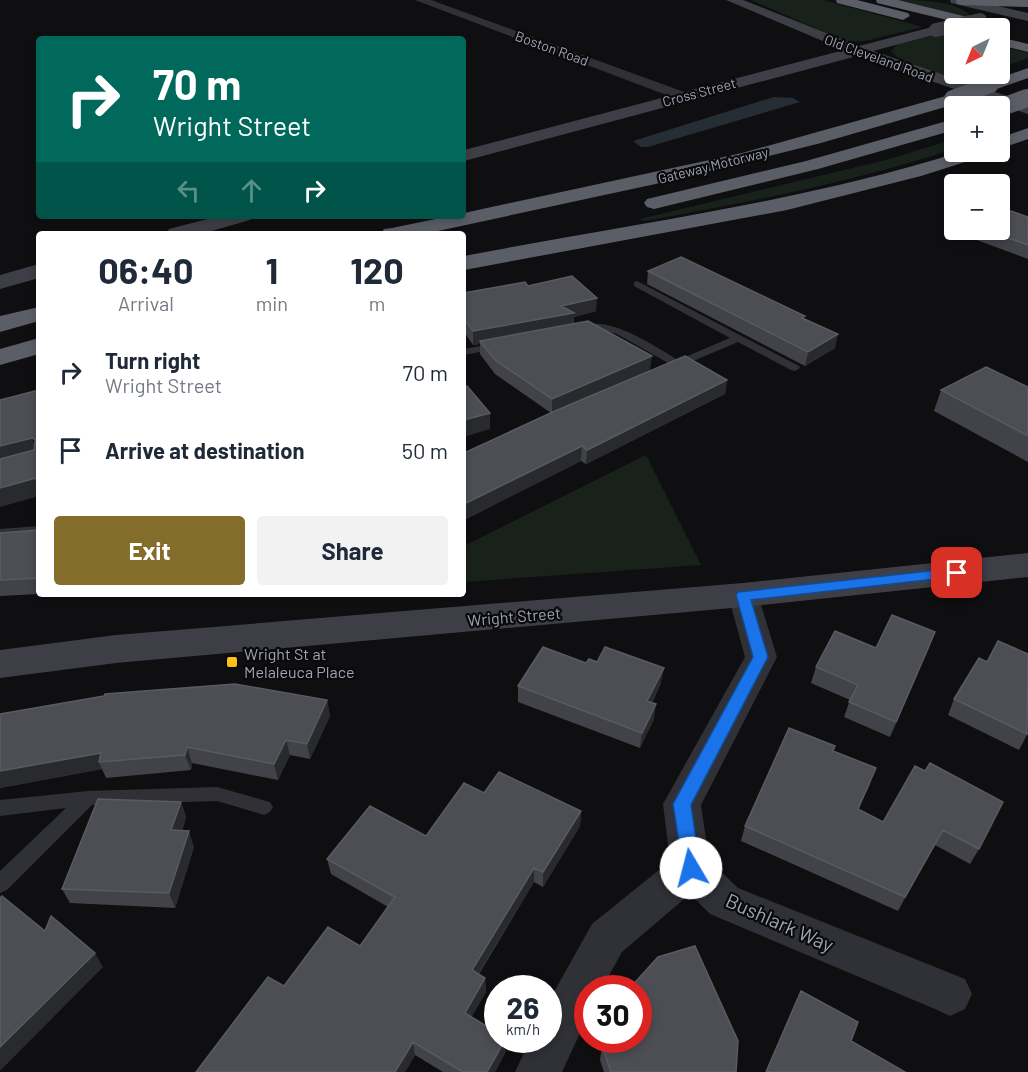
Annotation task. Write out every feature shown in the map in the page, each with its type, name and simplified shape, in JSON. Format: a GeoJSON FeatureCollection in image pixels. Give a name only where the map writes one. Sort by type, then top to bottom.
{"type":"FeatureCollection","features":[{"type":"Feature","properties":{"kind":"highway"},"geometry":{"type":"LineString","coordinates":[[842,0],[944,26]]}},
{"type":"Feature","properties":{"kind":"highway"},"geometry":{"type":"LineString","coordinates":[[882,0],[966,18]]}},
{"type":"Feature","properties":{"kind":"highway"},"geometry":{"type":"LineString","coordinates":[[959,1],[1028,5]]}},
{"type":"Feature","properties":{"kind":"highway"},"geometry":{"type":"LineString","coordinates":[[1008,12],[1028,5]]}},
{"type":"Feature","properties":{"kind":"highway"},"geometry":{"type":"LineString","coordinates":[[1010,31],[1028,37]]}},
{"type":"Feature","properties":{"kind":"highway"},"geometry":{"type":"LineString","coordinates":[[1010,44],[1028,48]]}},
{"type":"Feature","properties":{"kind":"highway","name":"Gateway Motorway"},"geometry":{"type":"LineString","coordinates":[[466,219],[656,179],[805,142],[953,99],[1028,73]]}},
{"type":"Feature","properties":{"kind":"highway","name":"Gateway Motorway"},"geometry":{"type":"LineString","coordinates":[[634,207],[811,165],[944,126]]}},
{"type":"Feature","properties":{"kind":"highway"},"geometry":{"type":"LineString","coordinates":[[466,264],[788,203],[892,178],[944,162]]}},
{"type":"Feature","properties":{"kind":"highway","name":"Gateway Motorway"},"geometry":{"type":"LineString","coordinates":[[406,231],[464,219]]}},
{"type":"Feature","properties":{"kind":"highway"},"geometry":{"type":"LineString","coordinates":[[0,324],[36,315]]}},
{"type":"Feature","properties":{"kind":"highway"},"geometry":{"type":"LineString","coordinates":[[0,357],[36,347]]}},
{"type":"Feature","properties":{"kind":"highway"},"geometry":{"type":"LineString","coordinates":[[0,375],[36,365]]}},
{"type":"Feature","properties":{"kind":"main road","name":"Old Cleveland Road"},"geometry":{"type":"LineString","coordinates":[[732,0],[890,63],[1021,104]]}},
{"type":"Feature","properties":{"kind":"main road"},"geometry":{"type":"LineString","coordinates":[[936,0],[973,9],[983,18]]}},
{"type":"Feature","properties":{"kind":"main road"},"geometry":{"type":"LineString","coordinates":[[959,1],[1028,18]]}},
{"type":"Feature","properties":{"kind":"main road"},"geometry":{"type":"LineString","coordinates":[[998,18],[1008,12]]}},
{"type":"Feature","properties":{"kind":"main road"},"geometry":{"type":"LineString","coordinates":[[1010,20],[1028,18]]}},
{"type":"Feature","properties":{"kind":"main road","name":"Cross Street"},"geometry":{"type":"LineString","coordinates":[[466,155],[820,59],[944,29]]}},
{"type":"Feature","properties":{"kind":"main road"},"geometry":{"type":"LineString","coordinates":[[820,59],[820,54],[838,43]]}},
{"type":"Feature","properties":{"kind":"main road"},"geometry":{"type":"LineString","coordinates":[[877,44],[883,54],[891,59],[890,63]]}},
{"type":"Feature","properties":{"kind":"main road"},"geometry":{"type":"LineString","coordinates":[[188,231],[232,219]]}},
{"type":"Feature","properties":{"kind":"main road"},"geometry":{"type":"LineString","coordinates":[[0,282],[36,272]]}},
{"type":"Feature","properties":{"kind":"main road","name":"Wright Street"},"geometry":{"type":"LineString","coordinates":[[0,664],[116,649],[743,595],[1028,565]]}},
{"type":"Feature","properties":{"kind":"street","name":"Boston Road"},"geometry":{"type":"LineString","coordinates":[[421,0],[682,96]]}},
{"type":"Feature","properties":{"kind":"street"},"geometry":{"type":"LineString","coordinates":[[538,1072],[568,1009],[607,938],[691,868],[682,804],[761,657],[743,595]]}},
{"type":"Feature","properties":{"kind":"street","name":"Bushlark Way"},"geometry":{"type":"LineString","coordinates":[[691,868],[724,901],[950,994]]}},
{"type":"Feature","properties":{"kind":"lane"},"geometry":{"type":"LineString","coordinates":[[637,284],[795,368]]}},
{"type":"Feature","properties":{"kind":"lane"},"geometry":{"type":"LineString","coordinates":[[570,331],[603,327],[621,332],[678,364]]}},
{"type":"Feature","properties":{"kind":"lane"},"geometry":{"type":"LineString","coordinates":[[656,374],[738,338]]}},
{"type":"Feature","properties":{"kind":"lane"},"geometry":{"type":"LineString","coordinates":[[466,352],[506,344]]}},
{"type":"Feature","properties":{"kind":"lane"},"geometry":{"type":"LineString","coordinates":[[0,533],[36,530]]}},
{"type":"Feature","properties":{"kind":"lane"},"geometry":{"type":"LineString","coordinates":[[0,808],[88,798],[217,794],[264,807]]}},
{"type":"Feature","properties":{"kind":"lane"},"geometry":{"type":"LineString","coordinates":[[0,884],[88,798]]}},
{"type":"Feature","properties":{"kind":"shaded area"},"geometry":{"type":"Polygon","coordinates":[[[751,0],[823,0],[923,27],[865,41],[847,42],[751,0]]]}},
{"type":"Feature","properties":{"kind":"shaded area"},"geometry":{"type":"Polygon","coordinates":[[[897,0],[925,1],[955,6],[970,15],[967,17],[897,0]]]}},
{"type":"Feature","properties":{"kind":"shaded area"},"geometry":{"type":"Polygon","coordinates":[[[944,33],[944,74],[926,70],[896,56],[891,51],[898,44],[944,33]]]}},
{"type":"Feature","properties":{"kind":"shaded area"},"geometry":{"type":"Polygon","coordinates":[[[1010,49],[1028,53],[1028,58],[1010,64],[1010,49]]]}},
{"type":"Feature","properties":{"kind":"shaded area"},"geometry":{"type":"Polygon","coordinates":[[[774,97],[793,98],[800,102],[648,147],[641,147],[633,141],[774,97]]]}},
{"type":"Feature","properties":{"kind":"shaded area"},"geometry":{"type":"Polygon","coordinates":[[[944,142],[944,152],[838,182],[722,207],[643,221],[640,219],[886,160],[944,142]]]}},
{"type":"Feature","properties":{"kind":"shaded area"},"geometry":{"type":"Polygon","coordinates":[[[646,455],[701,565],[466,582],[466,545],[646,455]]]}},
{"type":"Feature","properties":{"kind":"building"},"geometry":{"type":"Polygon","coordinates":[[[1010,212],[1028,217],[1028,245],[1010,238],[1010,212]]]}},
{"type":"Feature","properties":{"kind":"building"},"geometry":{"type":"Polygon","coordinates":[[[681,257],[838,334],[808,352],[648,271],[681,257]]]}},
{"type":"Feature","properties":{"kind":"building"},"geometry":{"type":"Polygon","coordinates":[[[572,276],[597,298],[561,306],[574,313],[473,331],[466,322],[466,293],[525,282],[528,286],[572,276]]]}},
{"type":"Feature","properties":{"kind":"building"},"geometry":{"type":"Polygon","coordinates":[[[588,321],[652,356],[552,399],[495,360],[480,341],[588,321]]]}},
{"type":"Feature","properties":{"kind":"building"},"geometry":{"type":"Polygon","coordinates":[[[685,356],[727,380],[587,450],[582,446],[466,503],[466,452],[555,411],[685,356]]]}},
{"type":"Feature","properties":{"kind":"building"},"geometry":{"type":"Polygon","coordinates":[[[986,367],[1028,387],[1028,436],[941,390],[986,367]]]}},
{"type":"Feature","properties":{"kind":"building"},"geometry":{"type":"Polygon","coordinates":[[[467,386],[490,413],[466,419],[467,386]]]}},
{"type":"Feature","properties":{"kind":"building"},"geometry":{"type":"Polygon","coordinates":[[[36,391],[36,478],[0,488],[0,459],[34,450],[35,440],[32,438],[0,446],[0,400],[36,391]]]}},
{"type":"Feature","properties":{"kind":"building"},"geometry":{"type":"Polygon","coordinates":[[[36,530],[36,578],[0,580],[0,533],[36,530]]]}},
{"type":"Feature","properties":{"kind":"building"},"geometry":{"type":"Polygon","coordinates":[[[892,615],[935,632],[896,722],[849,702],[858,685],[816,667],[835,631],[876,648],[892,615]]]}},
{"type":"Feature","properties":{"kind":"building"},"geometry":{"type":"Polygon","coordinates":[[[998,641],[1028,654],[1027,734],[954,699],[979,658],[987,662],[998,641]]]}},
{"type":"Feature","properties":{"kind":"building"},"geometry":{"type":"Polygon","coordinates":[[[543,647],[586,663],[589,659],[597,662],[605,647],[664,668],[647,701],[656,704],[642,733],[518,686],[543,647]]]}},
{"type":"Feature","properties":{"kind":"building"},"geometry":{"type":"Polygon","coordinates":[[[235,684],[327,700],[307,744],[286,740],[274,764],[187,747],[185,755],[99,762],[101,753],[0,771],[0,714],[105,694],[235,684]]]}},
{"type":"Feature","properties":{"kind":"building"},"geometry":{"type":"Polygon","coordinates":[[[789,728],[835,746],[833,751],[876,768],[858,809],[883,822],[915,766],[925,771],[930,763],[1003,802],[979,849],[943,830],[905,897],[745,826],[789,728]]]}},
{"type":"Feature","properties":{"kind":"building"},"geometry":{"type":"Polygon","coordinates":[[[499,772],[581,811],[543,872],[534,868],[472,970],[484,977],[484,980],[465,1013],[484,1025],[484,1053],[498,1053],[487,1072],[463,1072],[413,1042],[395,1072],[196,1072],[268,977],[284,986],[328,927],[360,946],[395,897],[327,859],[370,806],[426,836],[464,783],[484,793],[499,772]]]}},
{"type":"Feature","properties":{"kind":"building"},"geometry":{"type":"Polygon","coordinates":[[[98,799],[181,802],[171,830],[189,831],[169,893],[62,889],[98,799]]]}},
{"type":"Feature","properties":{"kind":"building"},"geometry":{"type":"Polygon","coordinates":[[[2,896],[45,931],[51,916],[95,953],[0,1047],[0,898],[2,896]]]}},
{"type":"Feature","properties":{"kind":"building"},"geometry":{"type":"Polygon","coordinates":[[[695,946],[738,1041],[736,1072],[611,1072],[604,1053],[652,1053],[652,975],[642,975],[658,957],[695,946]]]}},
{"type":"Feature","properties":{"kind":"building"},"geometry":{"type":"Polygon","coordinates":[[[801,991],[858,1022],[851,1041],[905,1072],[766,1072],[801,991]]]}},
{"type":"Feature","properties":{"kind":"place","name":"Wright St at Melaleuca Place"},"geometry":{"type":"Point","coordinates":[232,662]}},
{"type":"Feature","properties":{"kind":"route"},"geometry":{"type":"LineString","coordinates":[[691,868],[682,804],[761,657],[743,595],[957,573]]}}]}
